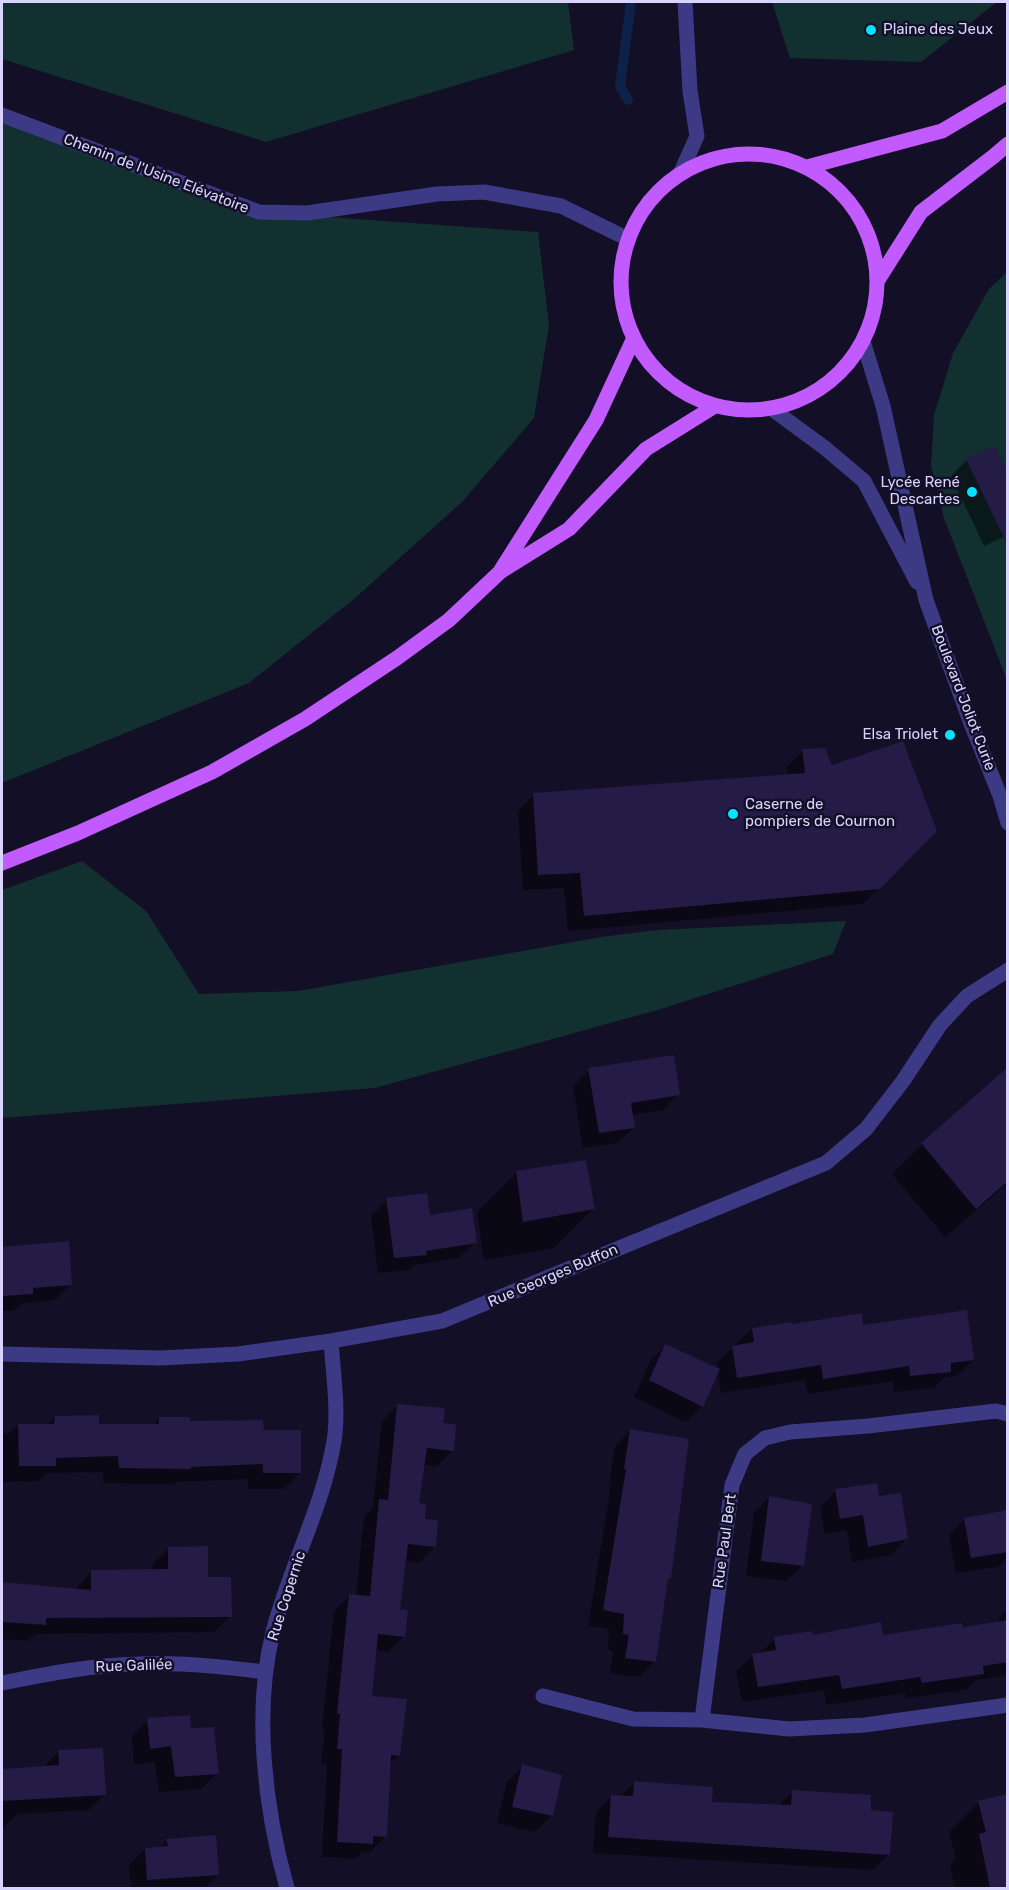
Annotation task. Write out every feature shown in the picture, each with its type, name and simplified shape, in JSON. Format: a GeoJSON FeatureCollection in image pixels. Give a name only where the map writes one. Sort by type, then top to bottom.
{"type":"FeatureCollection","features":[{"type":"Feature","properties":{"kind":"main road"},"geometry":{"type":"LineString","coordinates":[[807,167],[942,131],[1008,92]]}},
{"type":"Feature","properties":{"kind":"main road"},"geometry":{"type":"LineString","coordinates":[[878,280],[921,212],[1008,144]]}},
{"type":"Feature","properties":{"kind":"main road"},"geometry":{"type":"LineString","coordinates":[[741,154],[773,156],[807,167],[826,179],[844,195],[858,214],[868,234],[875,257],[878,280],[871,322],[863,341],[851,361],[835,378],[816,392],[795,403],[772,409],[734,410],[695,399],[676,388],[659,374],[645,357],[634,338],[625,314],[621,289],[622,264],[628,239],[637,220],[663,187],[680,174],[719,157],[741,154]]}},
{"type":"Feature","properties":{"kind":"main road"},"geometry":{"type":"LineString","coordinates":[[500,572],[596,420],[634,338]]}},
{"type":"Feature","properties":{"kind":"main road"},"geometry":{"type":"LineString","coordinates":[[2,863],[78,833],[212,772],[305,719],[441,626],[500,572],[569,529],[646,449],[715,406]]}},
{"type":"Feature","properties":{"kind":"street"},"geometry":{"type":"LineString","coordinates":[[680,174],[697,136],[690,91],[685,2]]}},
{"type":"Feature","properties":{"kind":"street","name":"Chemin de l'Usine Elévatoire"},"geometry":{"type":"LineString","coordinates":[[2,115],[259,212],[307,213],[437,194],[484,192],[561,207],[628,239]]}},
{"type":"Feature","properties":{"kind":"street","name":"Boulevard Joliot Curie"},"geometry":{"type":"LineString","coordinates":[[863,341],[883,406],[927,600],[970,721],[1004,800],[1008,823]]}},
{"type":"Feature","properties":{"kind":"street","name":"Boulevard Joliot Curie"},"geometry":{"type":"LineString","coordinates":[[772,409],[825,448],[864,481],[927,600]]}},
{"type":"Feature","properties":{"kind":"street","name":"Rue Georges Buffon"},"geometry":{"type":"LineString","coordinates":[[2,1354],[160,1358],[238,1354],[331,1341],[442,1321],[826,1163],[866,1129],[903,1081],[940,1025],[967,996],[1008,970]]}},
{"type":"Feature","properties":{"kind":"street","name":"Rue Copernic"},"geometry":{"type":"LineString","coordinates":[[287,1888],[277,1851],[267,1776],[263,1725],[266,1672],[273,1632],[285,1593],[312,1523],[334,1440],[331,1341]]}},
{"type":"Feature","properties":{"kind":"street","name":"Rue Paul Bert"},"geometry":{"type":"LineString","coordinates":[[702,1720],[732,1485],[746,1454],[765,1437],[790,1431],[868,1426],[996,1411],[1008,1414]]}},
{"type":"Feature","properties":{"kind":"street","name":"Rue Galilée"},"geometry":{"type":"LineString","coordinates":[[2,1683],[66,1670],[138,1664],[210,1665],[266,1672]]}},
{"type":"Feature","properties":{"kind":"street"},"geometry":{"type":"LineString","coordinates":[[543,1696],[633,1719],[702,1720],[789,1729],[865,1725],[1008,1705]]}},
{"type":"Feature","properties":{"kind":"green space"},"geometry":{"type":"Polygon","coordinates":[[[2,2],[568,2],[574,50],[266,142],[2,59],[2,2]]]}},
{"type":"Feature","properties":{"kind":"green space","name":"Plaine des Jeux"},"geometry":{"type":"Polygon","coordinates":[[[772,2],[997,2],[921,62],[790,58],[772,2]]]}},
{"type":"Feature","properties":{"kind":"green space"},"geometry":{"type":"Polygon","coordinates":[[[2,115],[259,212],[538,232],[549,325],[534,418],[462,502],[354,599],[249,683],[2,783],[2,115]]]}},
{"type":"Feature","properties":{"kind":"green space","name":"Lycée René Descartes"},"geometry":{"type":"Polygon","coordinates":[[[1007,272],[1007,680],[944,518],[931,466],[934,415],[953,353],[989,289],[1007,272]]]}},
{"type":"Feature","properties":{"kind":"green space"},"geometry":{"type":"Polygon","coordinates":[[[82,861],[146,911],[199,994],[298,991],[601,937],[657,930],[846,921],[833,954],[661,1009],[375,1088],[2,1118],[2,890],[82,861]]]}},
{"type":"Feature","properties":{"kind":"building"},"geometry":{"type":"Polygon","coordinates":[[[995,446],[1008,473],[1008,546],[966,459],[995,446]]]}},
{"type":"Feature","properties":{"kind":"building","name":"Caserne de pompiers de Cournon"},"geometry":{"type":"Polygon","coordinates":[[[903,741],[937,831],[880,889],[584,916],[580,873],[538,875],[533,793],[805,773],[802,749],[825,748],[832,765],[903,741]]]}},
{"type":"Feature","properties":{"kind":"building"},"geometry":{"type":"Polygon","coordinates":[[[674,1055],[680,1095],[631,1103],[635,1128],[599,1133],[588,1068],[674,1055]]]}},
{"type":"Feature","properties":{"kind":"building"},"geometry":{"type":"Polygon","coordinates":[[[1008,1067],[1008,1181],[976,1209],[921,1143],[1008,1067]]]}},
{"type":"Feature","properties":{"kind":"building"},"geometry":{"type":"Polygon","coordinates":[[[586,1160],[595,1209],[523,1222],[516,1171],[586,1160]]]}},
{"type":"Feature","properties":{"kind":"building"},"geometry":{"type":"Polygon","coordinates":[[[427,1193],[430,1215],[472,1208],[477,1243],[426,1251],[427,1255],[394,1258],[386,1198],[427,1193]]]}},
{"type":"Feature","properties":{"kind":"building"},"geometry":{"type":"Polygon","coordinates":[[[69,1241],[72,1285],[33,1288],[33,1294],[2,1296],[2,1247],[69,1241]]]}},
{"type":"Feature","properties":{"kind":"building"},"geometry":{"type":"Polygon","coordinates":[[[967,1310],[974,1360],[951,1363],[951,1372],[910,1376],[909,1366],[823,1379],[821,1365],[737,1378],[732,1346],[754,1342],[752,1328],[862,1313],[863,1325],[967,1310]]]}},
{"type":"Feature","properties":{"kind":"building"},"geometry":{"type":"Polygon","coordinates":[[[665,1344],[720,1369],[703,1407],[649,1380],[665,1344]]]}},
{"type":"Feature","properties":{"kind":"building"},"geometry":{"type":"Polygon","coordinates":[[[397,1404],[445,1408],[443,1423],[456,1424],[454,1451],[427,1448],[419,1503],[426,1504],[425,1519],[438,1520],[436,1547],[408,1544],[400,1609],[408,1610],[405,1637],[378,1634],[372,1696],[407,1699],[400,1756],[391,1755],[387,1837],[373,1836],[373,1844],[337,1842],[342,1749],[337,1749],[340,1714],[337,1713],[349,1594],[370,1596],[379,1499],[388,1500],[397,1404]]]}},
{"type":"Feature","properties":{"kind":"building"},"geometry":{"type":"Polygon","coordinates":[[[99,1415],[99,1424],[159,1424],[159,1417],[190,1417],[190,1421],[263,1420],[264,1430],[301,1430],[301,1473],[263,1473],[263,1464],[191,1467],[191,1469],[119,1468],[118,1456],[56,1458],[56,1466],[19,1466],[18,1424],[54,1424],[55,1416],[99,1415]]]}},
{"type":"Feature","properties":{"kind":"building"},"geometry":{"type":"Polygon","coordinates":[[[630,1429],[689,1439],[671,1578],[668,1578],[656,1662],[625,1658],[629,1635],[623,1634],[624,1614],[603,1610],[626,1469],[624,1469],[630,1429]]]}},
{"type":"Feature","properties":{"kind":"building"},"geometry":{"type":"Polygon","coordinates":[[[877,1483],[879,1496],[901,1493],[908,1539],[868,1547],[863,1515],[840,1519],[835,1489],[877,1483]]]}},
{"type":"Feature","properties":{"kind":"building"},"geometry":{"type":"Polygon","coordinates":[[[769,1496],[812,1504],[804,1566],[761,1561],[769,1496]]]}},
{"type":"Feature","properties":{"kind":"building"},"geometry":{"type":"Polygon","coordinates":[[[1008,1510],[1008,1552],[971,1558],[964,1518],[1008,1510]]]}},
{"type":"Feature","properties":{"kind":"building"},"geometry":{"type":"Polygon","coordinates":[[[208,1546],[208,1577],[231,1577],[232,1617],[46,1618],[46,1625],[2,1622],[2,1582],[91,1590],[91,1570],[168,1569],[168,1547],[208,1546]]]}},
{"type":"Feature","properties":{"kind":"building"},"geometry":{"type":"Polygon","coordinates":[[[1008,1620],[1008,1662],[983,1666],[984,1674],[922,1683],[920,1677],[842,1689],[839,1675],[758,1687],[752,1654],[776,1650],[774,1637],[812,1631],[813,1635],[881,1622],[883,1635],[962,1623],[963,1627],[1008,1620]]]}},
{"type":"Feature","properties":{"kind":"building"},"geometry":{"type":"Polygon","coordinates":[[[190,1715],[191,1728],[214,1727],[219,1774],[175,1777],[171,1746],[150,1749],[147,1718],[190,1715]]]}},
{"type":"Feature","properties":{"kind":"building"},"geometry":{"type":"Polygon","coordinates":[[[103,1748],[106,1795],[2,1801],[2,1769],[59,1765],[58,1750],[103,1748]]]}},
{"type":"Feature","properties":{"kind":"building"},"geometry":{"type":"Polygon","coordinates":[[[522,1764],[562,1775],[553,1816],[512,1807],[522,1764]]]}},
{"type":"Feature","properties":{"kind":"building"},"geometry":{"type":"Polygon","coordinates":[[[634,1781],[713,1787],[712,1802],[791,1805],[792,1790],[871,1795],[871,1810],[893,1812],[890,1855],[608,1837],[611,1795],[633,1796],[634,1781]]]}},
{"type":"Feature","properties":{"kind":"building"},"geometry":{"type":"Polygon","coordinates":[[[1008,1794],[1008,1888],[990,1888],[979,1834],[986,1832],[978,1801],[1008,1794]]]}},
{"type":"Feature","properties":{"kind":"building"},"geometry":{"type":"Polygon","coordinates":[[[216,1835],[219,1875],[147,1880],[145,1848],[168,1846],[166,1839],[216,1835]]]}},
{"type":"Feature","properties":{"kind":"waterway"},"geometry":{"type":"LineString","coordinates":[[628,100],[620,86],[631,2]]}},
{"type":"Feature","properties":{"kind":"place","name":"Plaine des Jeux"},"geometry":{"type":"Point","coordinates":[871,30]}},
{"type":"Feature","properties":{"kind":"place","name":"Lycée René Descartes"},"geometry":{"type":"Point","coordinates":[972,492]}},
{"type":"Feature","properties":{"kind":"place","name":"Elsa Triolet"},"geometry":{"type":"Point","coordinates":[950,735]}},
{"type":"Feature","properties":{"kind":"place","name":"Caserne de pompiers de Cournon"},"geometry":{"type":"Point","coordinates":[733,814]}}]}
